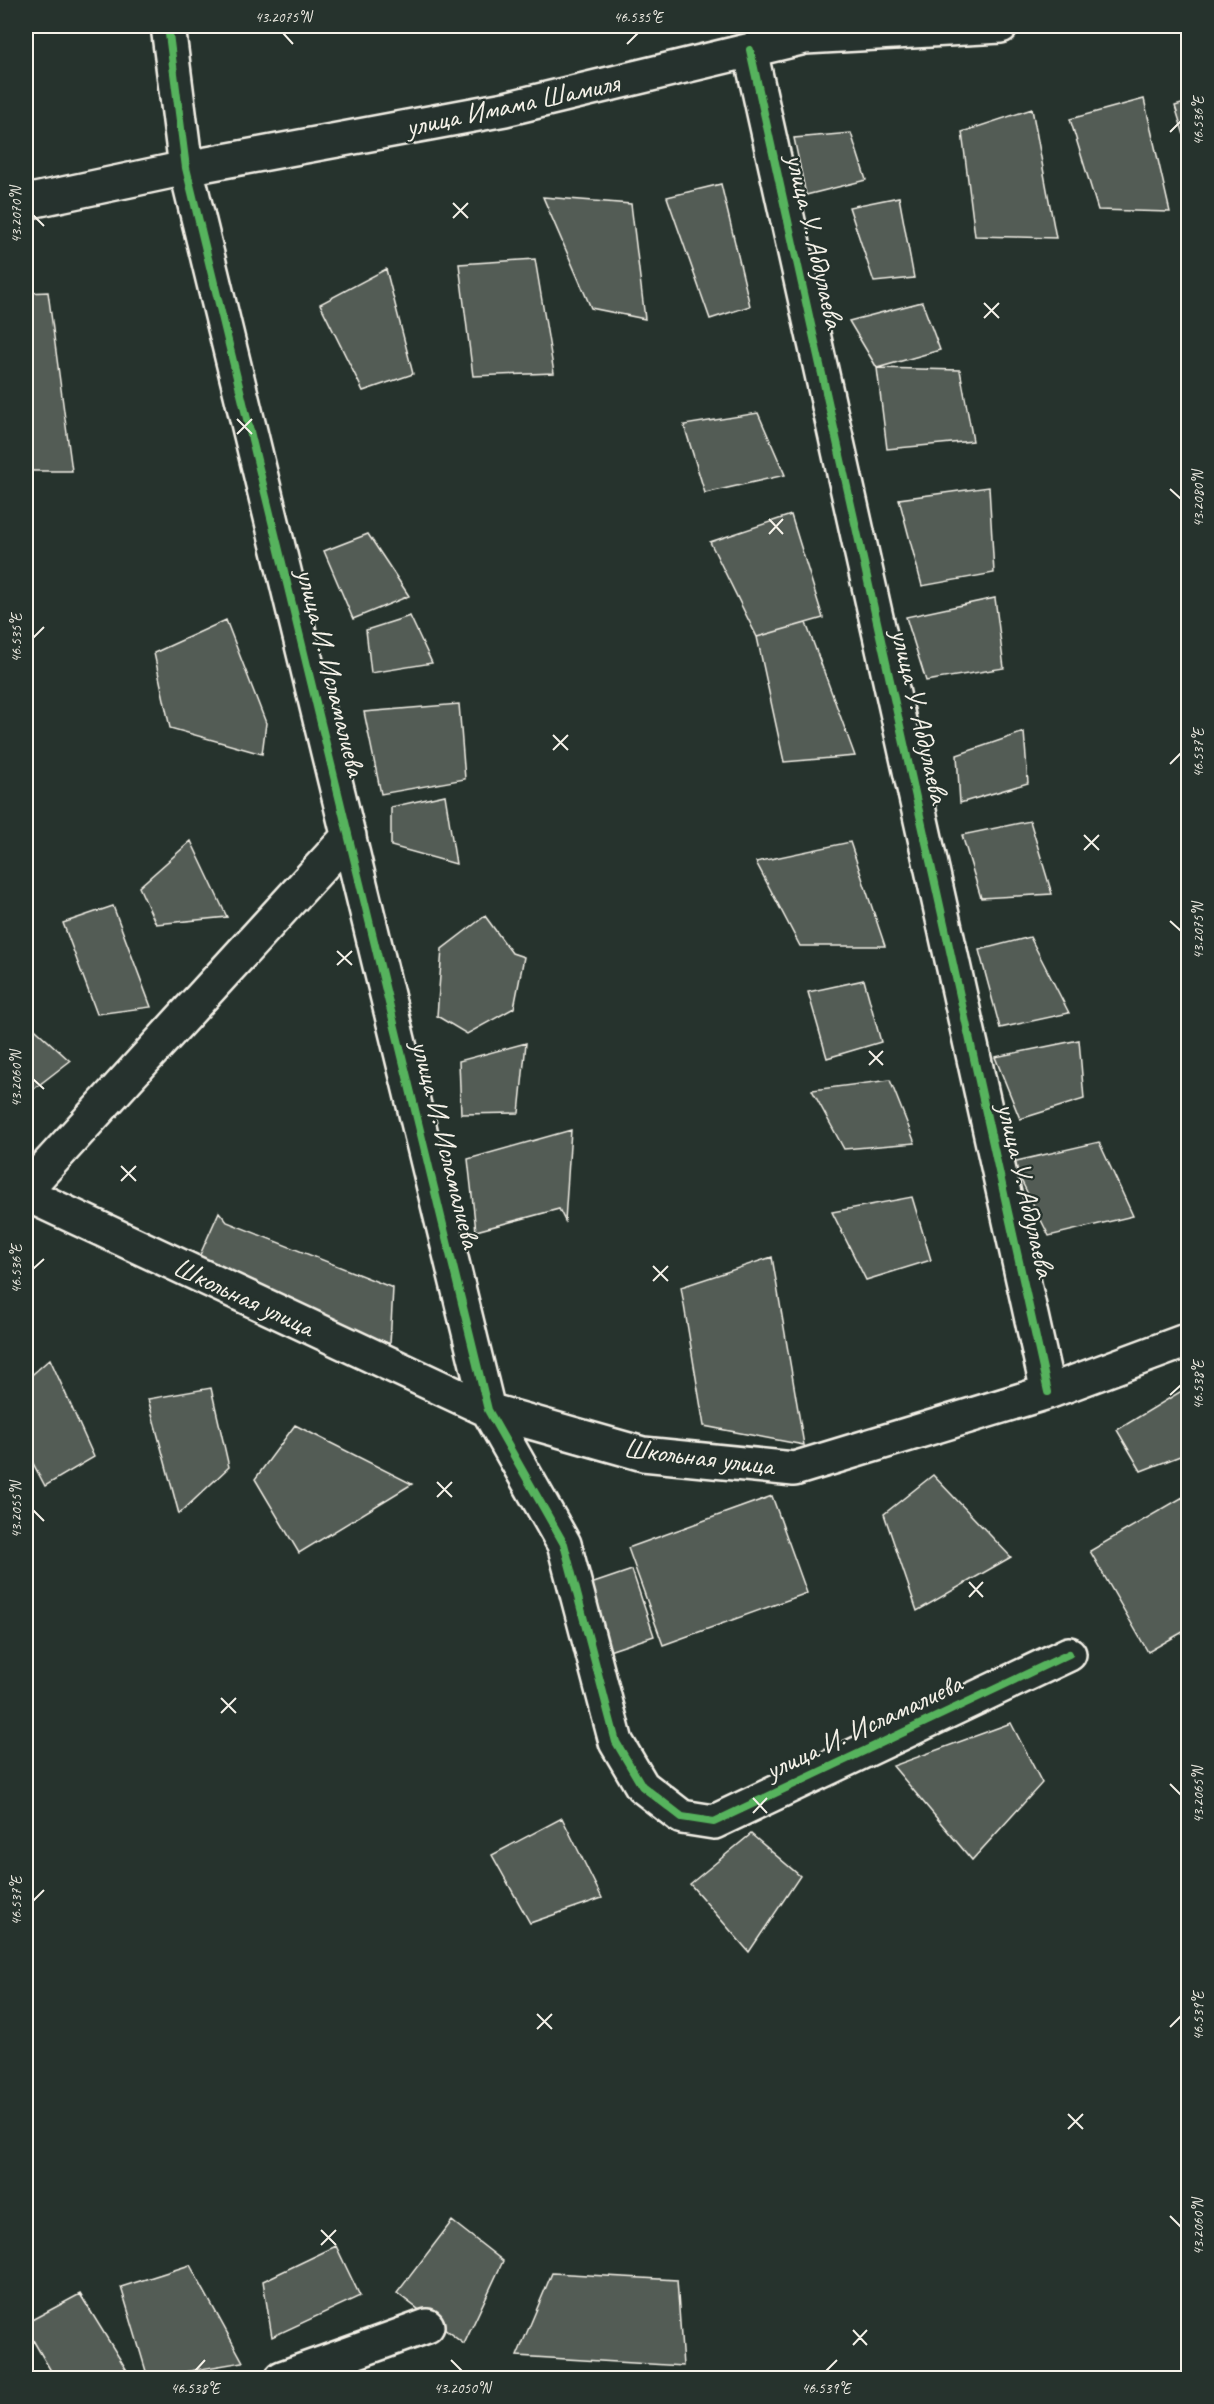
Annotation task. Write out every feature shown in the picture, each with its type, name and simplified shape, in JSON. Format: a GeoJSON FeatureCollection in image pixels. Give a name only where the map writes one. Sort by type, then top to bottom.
{"type":"FeatureCollection","features":[{"type":"Feature","properties":{"kind":"street","name":"улица И. Исламалиева"},"geometry":{"type":"LineString","coordinates":[[168,26],[186,168],[488,1410],[564,1544],[616,1742],[642,1785],[682,1817],[714,1821],[1069,1654]]}},
{"type":"Feature","properties":{"kind":"street","name":"улица Имама Шамиля"},"geometry":{"type":"LineString","coordinates":[[26,202],[186,168],[505,109],[805,36],[1001,26]]}},
{"type":"Feature","properties":{"kind":"street","name":"улица У. Абдулаева"},"geometry":{"type":"LineString","coordinates":[[750,50],[1048,1392]]}},
{"type":"Feature","properties":{"kind":"street"},"geometry":{"type":"LineString","coordinates":[[26,1189],[349,836]]}},
{"type":"Feature","properties":{"kind":"street","name":"Школьная улица"},"geometry":{"type":"LineString","coordinates":[[26,1194],[488,1410],[643,1454],[794,1469],[1048,1392],[1188,1340]]}},
{"type":"Feature","properties":{"kind":"street"},"geometry":{"type":"LineString","coordinates":[[282,2379],[427,2326]]}},
{"type":"Feature","properties":{"kind":"building"},"geometry":{"type":"Polygon","coordinates":[[[1144,99],[1170,212],[1098,210],[1070,119],[1144,99]]]}},
{"type":"Feature","properties":{"kind":"building"},"geometry":{"type":"Polygon","coordinates":[[[1188,102],[1188,148],[1175,106],[1188,102]]]}},
{"type":"Feature","properties":{"kind":"building"},"geometry":{"type":"Polygon","coordinates":[[[1032,109],[1056,238],[975,236],[962,132],[1032,109]]]}},
{"type":"Feature","properties":{"kind":"building"},"geometry":{"type":"Polygon","coordinates":[[[851,133],[866,180],[806,195],[794,138],[851,133]]]}},
{"type":"Feature","properties":{"kind":"building"},"geometry":{"type":"Polygon","coordinates":[[[721,184],[750,306],[710,319],[667,197],[721,184]]]}},
{"type":"Feature","properties":{"kind":"building"},"geometry":{"type":"Polygon","coordinates":[[[543,197],[631,204],[645,319],[591,308],[543,197]]]}},
{"type":"Feature","properties":{"kind":"building"},"geometry":{"type":"Polygon","coordinates":[[[899,197],[914,278],[874,282],[849,207],[899,197]]]}},
{"type":"Feature","properties":{"kind":"building"},"geometry":{"type":"Polygon","coordinates":[[[535,259],[554,373],[473,376],[459,264],[535,259]]]}},
{"type":"Feature","properties":{"kind":"building"},"geometry":{"type":"Polygon","coordinates":[[[386,269],[413,374],[363,391],[320,304],[386,269]]]}},
{"type":"Feature","properties":{"kind":"building"},"geometry":{"type":"Polygon","coordinates":[[[48,292],[72,471],[26,471],[26,293],[48,292]]]}},
{"type":"Feature","properties":{"kind":"building"},"geometry":{"type":"Polygon","coordinates":[[[922,302],[940,350],[877,368],[849,321],[922,302]]]}},
{"type":"Feature","properties":{"kind":"building"},"geometry":{"type":"Polygon","coordinates":[[[877,368],[960,370],[973,441],[887,449],[877,368]]]}},
{"type":"Feature","properties":{"kind":"building"},"geometry":{"type":"Polygon","coordinates":[[[758,413],[785,475],[705,493],[684,425],[758,413]]]}},
{"type":"Feature","properties":{"kind":"building"},"geometry":{"type":"Polygon","coordinates":[[[989,487],[994,573],[922,586],[899,499],[989,487]]]}},
{"type":"Feature","properties":{"kind":"building"},"geometry":{"type":"Polygon","coordinates":[[[791,515],[823,618],[757,637],[710,542],[791,515]]]}},
{"type":"Feature","properties":{"kind":"building"},"geometry":{"type":"Polygon","coordinates":[[[368,534],[409,596],[353,619],[324,551],[368,534]]]}},
{"type":"Feature","properties":{"kind":"building"},"geometry":{"type":"Polygon","coordinates":[[[995,598],[1004,668],[926,681],[906,617],[995,598]]]}},
{"type":"Feature","properties":{"kind":"building"},"geometry":{"type":"Polygon","coordinates":[[[410,616],[432,663],[371,673],[366,630],[410,616]]]}},
{"type":"Feature","properties":{"kind":"building"},"geometry":{"type":"Polygon","coordinates":[[[226,620],[266,723],[262,754],[170,728],[154,653],[226,620]]]}},
{"type":"Feature","properties":{"kind":"building"},"geometry":{"type":"Polygon","coordinates":[[[806,623],[855,756],[784,762],[757,637],[806,623]]]}},
{"type":"Feature","properties":{"kind":"building"},"geometry":{"type":"Polygon","coordinates":[[[459,704],[465,779],[381,794],[364,712],[459,704]]]}},
{"type":"Feature","properties":{"kind":"building"},"geometry":{"type":"Polygon","coordinates":[[[1024,732],[1028,783],[960,803],[957,755],[1024,732]]]}},
{"type":"Feature","properties":{"kind":"building"},"geometry":{"type":"Polygon","coordinates":[[[445,795],[456,864],[391,846],[391,807],[445,795]]]}},
{"type":"Feature","properties":{"kind":"building"},"geometry":{"type":"Polygon","coordinates":[[[1030,821],[1052,894],[981,898],[962,835],[1030,821]]]}},
{"type":"Feature","properties":{"kind":"building"},"geometry":{"type":"Polygon","coordinates":[[[191,841],[227,917],[156,924],[139,887],[191,841]]]}},
{"type":"Feature","properties":{"kind":"building"},"geometry":{"type":"Polygon","coordinates":[[[850,842],[885,946],[800,946],[756,862],[850,842]]]}},
{"type":"Feature","properties":{"kind":"building"},"geometry":{"type":"Polygon","coordinates":[[[113,906],[151,1007],[97,1014],[63,923],[113,906]]]}},
{"type":"Feature","properties":{"kind":"building"},"geometry":{"type":"Polygon","coordinates":[[[485,916],[512,953],[524,957],[514,1008],[467,1034],[437,1016],[442,949],[485,916]]]}},
{"type":"Feature","properties":{"kind":"building"},"geometry":{"type":"Polygon","coordinates":[[[1030,937],[1069,1013],[1000,1028],[979,950],[1030,937]]]}},
{"type":"Feature","properties":{"kind":"building"},"geometry":{"type":"Polygon","coordinates":[[[864,980],[881,1042],[827,1058],[808,992],[864,980]]]}},
{"type":"Feature","properties":{"kind":"building"},"geometry":{"type":"Polygon","coordinates":[[[26,1021],[70,1061],[26,1095],[26,1021]]]}},
{"type":"Feature","properties":{"kind":"building"},"geometry":{"type":"Polygon","coordinates":[[[1079,1040],[1084,1099],[1020,1119],[995,1057],[1079,1040]]]}},
{"type":"Feature","properties":{"kind":"building"},"geometry":{"type":"Polygon","coordinates":[[[526,1043],[519,1113],[461,1114],[459,1061],[526,1043]]]}},
{"type":"Feature","properties":{"kind":"building"},"geometry":{"type":"Polygon","coordinates":[[[890,1080],[915,1143],[844,1149],[812,1090],[890,1080]]]}},
{"type":"Feature","properties":{"kind":"building"},"geometry":{"type":"Polygon","coordinates":[[[571,1130],[565,1221],[559,1209],[476,1231],[468,1159],[571,1130]]]}},
{"type":"Feature","properties":{"kind":"building"},"geometry":{"type":"Polygon","coordinates":[[[1099,1142],[1133,1216],[1049,1236],[1012,1162],[1099,1142]]]}},
{"type":"Feature","properties":{"kind":"building"},"geometry":{"type":"Polygon","coordinates":[[[912,1197],[931,1260],[866,1280],[832,1212],[912,1197]]]}},
{"type":"Feature","properties":{"kind":"building"},"geometry":{"type":"Polygon","coordinates":[[[219,1212],[227,1222],[393,1288],[390,1344],[195,1266],[219,1212]]]}},
{"type":"Feature","properties":{"kind":"building"},"geometry":{"type":"Polygon","coordinates":[[[772,1257],[804,1445],[704,1426],[681,1287],[772,1257]]]}},
{"type":"Feature","properties":{"kind":"building"},"geometry":{"type":"Polygon","coordinates":[[[50,1359],[94,1457],[45,1486],[26,1450],[26,1380],[50,1359]]]}},
{"type":"Feature","properties":{"kind":"building"},"geometry":{"type":"Polygon","coordinates":[[[1188,1387],[1188,1453],[1141,1471],[1117,1430],[1188,1387]]]}},
{"type":"Feature","properties":{"kind":"building"},"geometry":{"type":"Polygon","coordinates":[[[211,1388],[229,1467],[179,1514],[148,1399],[211,1388]]]}},
{"type":"Feature","properties":{"kind":"building"},"geometry":{"type":"Polygon","coordinates":[[[295,1425],[412,1484],[299,1553],[255,1479],[295,1425]]]}},
{"type":"Feature","properties":{"kind":"building"},"geometry":{"type":"Polygon","coordinates":[[[933,1475],[1011,1557],[917,1611],[884,1514],[933,1475]]]}},
{"type":"Feature","properties":{"kind":"building"},"geometry":{"type":"Polygon","coordinates":[[[772,1496],[807,1593],[663,1645],[628,1548],[772,1496]]]}},
{"type":"Feature","properties":{"kind":"building"},"geometry":{"type":"Polygon","coordinates":[[[1183,1497],[1188,1505],[1188,1629],[1148,1652],[1090,1551],[1183,1497]]]}},
{"type":"Feature","properties":{"kind":"building"},"geometry":{"type":"Polygon","coordinates":[[[632,1570],[654,1636],[609,1651],[588,1585],[632,1570]]]}},
{"type":"Feature","properties":{"kind":"building"},"geometry":{"type":"Polygon","coordinates":[[[1011,1723],[1042,1783],[972,1860],[893,1766],[1011,1723]]]}},
{"type":"Feature","properties":{"kind":"building"},"geometry":{"type":"Polygon","coordinates":[[[562,1818],[602,1898],[530,1923],[492,1855],[562,1818]]]}},
{"type":"Feature","properties":{"kind":"building"},"geometry":{"type":"Polygon","coordinates":[[[751,1834],[800,1876],[749,1952],[690,1884],[751,1834]]]}},
{"type":"Feature","properties":{"kind":"building"},"geometry":{"type":"Polygon","coordinates":[[[452,2221],[503,2261],[464,2344],[397,2293],[452,2221]]]}},
{"type":"Feature","properties":{"kind":"building"},"geometry":{"type":"Polygon","coordinates":[[[336,2246],[360,2296],[272,2337],[263,2281],[336,2246]]]}},
{"type":"Feature","properties":{"kind":"building"},"geometry":{"type":"Polygon","coordinates":[[[190,2265],[243,2362],[148,2378],[121,2287],[190,2265]]]}},
{"type":"Feature","properties":{"kind":"building"},"geometry":{"type":"Polygon","coordinates":[[[552,2273],[677,2280],[683,2366],[517,2356],[552,2273]]]}},
{"type":"Feature","properties":{"kind":"building"},"geometry":{"type":"Polygon","coordinates":[[[80,2294],[128,2372],[121,2378],[55,2378],[26,2328],[26,2323],[80,2294]]]}},
{"type":"Feature","properties":{"kind":"cycle path"},"geometry":{"type":"LineString","coordinates":[[168,26],[186,168],[488,1410],[564,1544],[616,1742],[642,1786],[682,1817],[714,1822],[1069,1654]]}},
{"type":"Feature","properties":{"kind":"cycle path"},"geometry":{"type":"LineString","coordinates":[[750,50],[1048,1392]]}}]}
